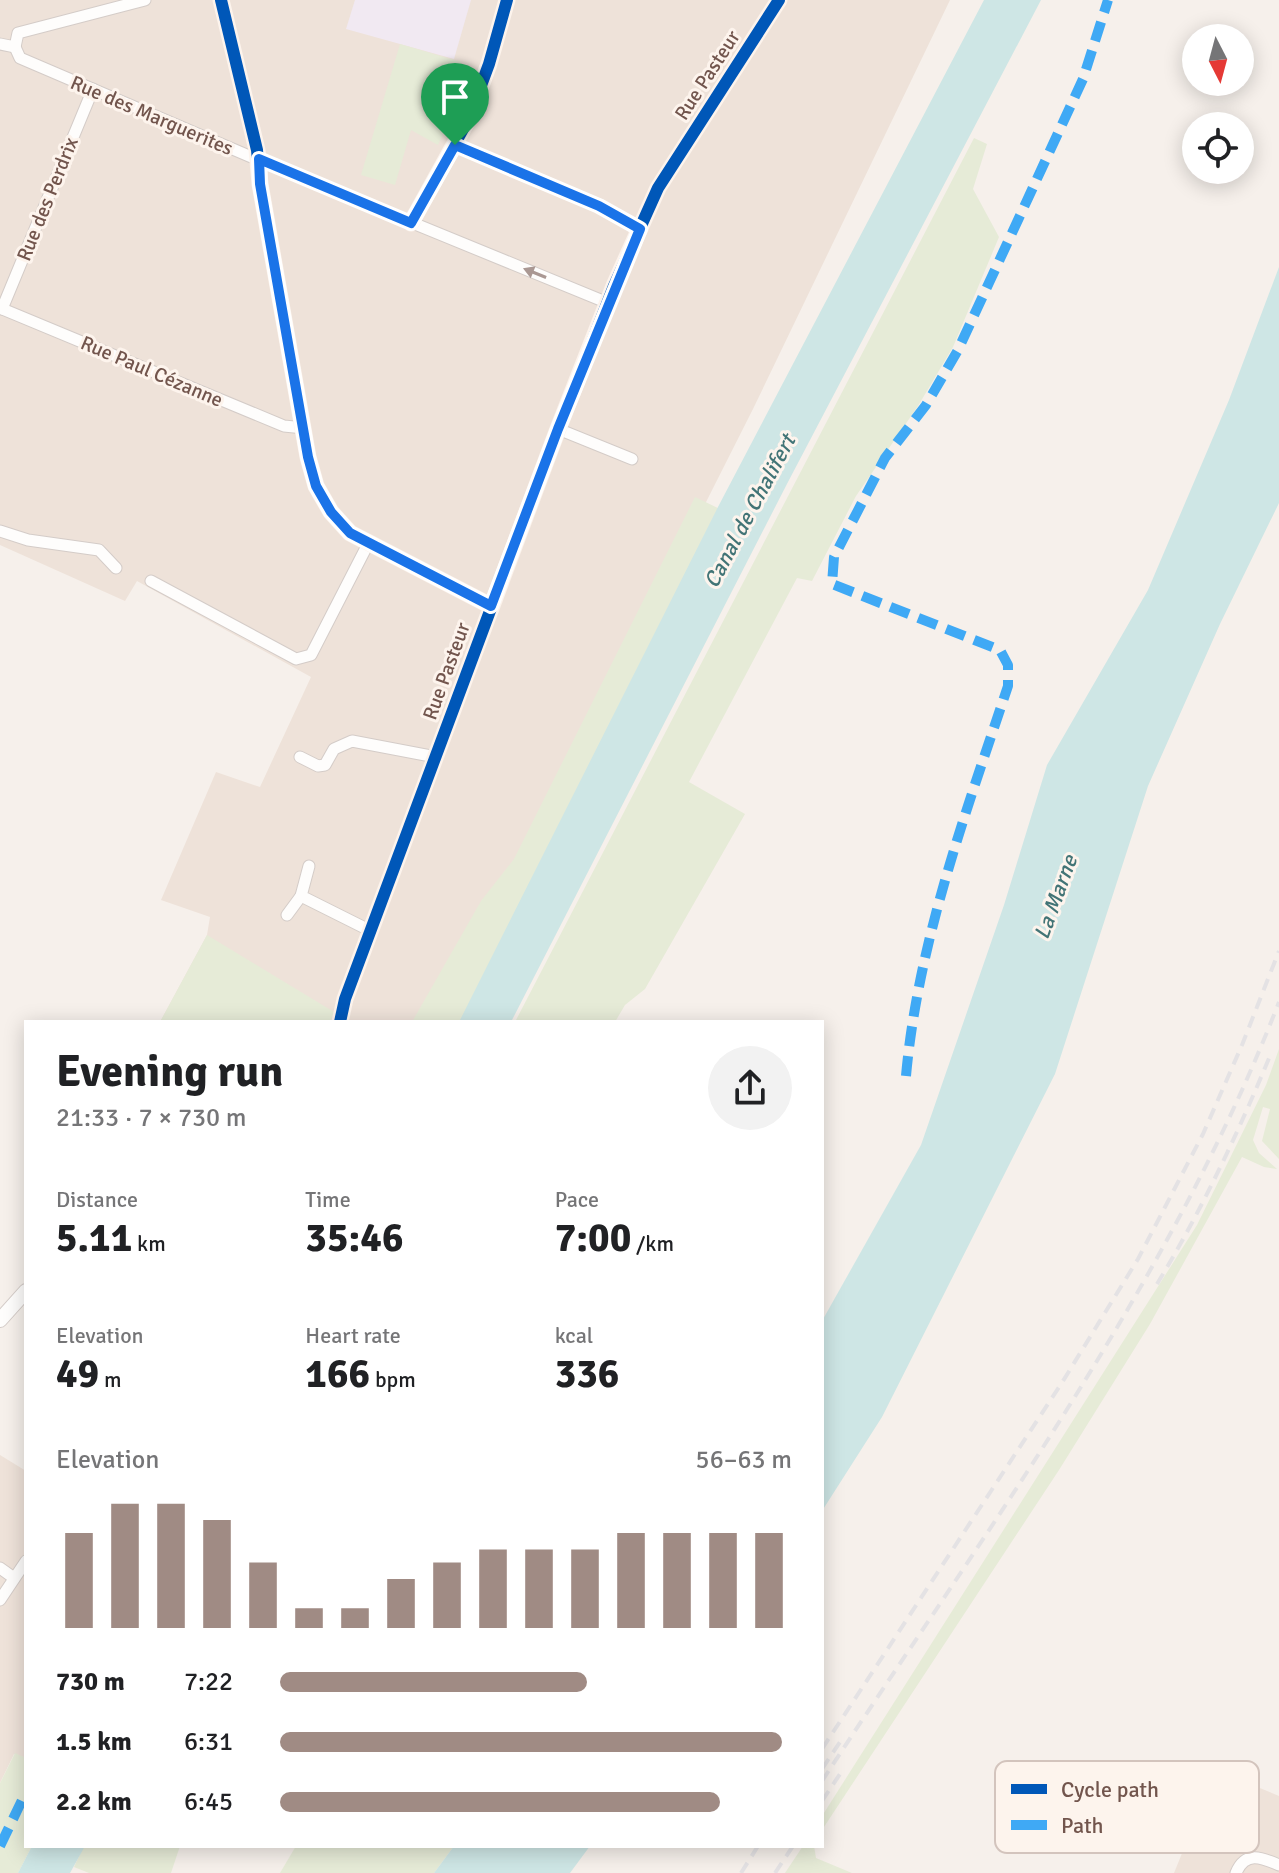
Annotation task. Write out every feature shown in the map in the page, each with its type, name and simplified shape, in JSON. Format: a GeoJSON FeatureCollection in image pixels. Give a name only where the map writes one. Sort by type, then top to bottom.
{"type":"FeatureCollection","features":[{"type":"Feature","properties":{"kind":"street"},"geometry":{"type":"LineString","coordinates":[[0,44],[15,47],[18,33],[145,0]]}},
{"type":"Feature","properties":{"kind":"street"},"geometry":{"type":"LineString","coordinates":[[221,0],[259,159],[260,184],[316,486],[331,512],[350,533],[491,606]]}},
{"type":"Feature","properties":{"kind":"street"},"geometry":{"type":"LineString","coordinates":[[411,223],[455,145],[479,92],[507,0]]}},
{"type":"Feature","properties":{"kind":"street","name":"Rue Pasteur"},"geometry":{"type":"LineString","coordinates":[[340,1020],[345,999],[491,606],[608,303],[658,188],[779,0]]}},
{"type":"Feature","properties":{"kind":"street","name":"Rue des Marguerites"},"geometry":{"type":"LineString","coordinates":[[15,47],[20,58],[608,303]]}},
{"type":"Feature","properties":{"kind":"street","name":"Rue des Perdrix"},"geometry":{"type":"LineString","coordinates":[[1,309],[93,89]]}},
{"type":"Feature","properties":{"kind":"street"},"geometry":{"type":"LineString","coordinates":[[455,145],[599,206],[640,229]]}},
{"type":"Feature","properties":{"kind":"street","name":"Rue Paul Cézanne"},"geometry":{"type":"LineString","coordinates":[[1,309],[284,426],[304,428]]}},
{"type":"Feature","properties":{"kind":"street"},"geometry":{"type":"LineString","coordinates":[[558,429],[632,459]]}},
{"type":"Feature","properties":{"kind":"street"},"geometry":{"type":"LineString","coordinates":[[0,531],[28,540],[99,550],[116,568]]}},
{"type":"Feature","properties":{"kind":"street"},"geometry":{"type":"LineString","coordinates":[[151,581],[296,659],[302,659],[311,655],[369,542]]}},
{"type":"Feature","properties":{"kind":"street"},"geometry":{"type":"LineString","coordinates":[[300,757],[318,766],[325,765],[334,749],[352,741],[436,757]]}},
{"type":"Feature","properties":{"kind":"street"},"geometry":{"type":"LineString","coordinates":[[287,915],[301,896],[309,866]]}},
{"type":"Feature","properties":{"kind":"street"},"geometry":{"type":"LineString","coordinates":[[301,896],[371,931]]}},
{"type":"Feature","properties":{"kind":"street"},"geometry":{"type":"LineString","coordinates":[[0,1320],[24,1293]]}},
{"type":"Feature","properties":{"kind":"street"},"geometry":{"type":"LineString","coordinates":[[0,1600],[24,1564]]}},
{"type":"Feature","properties":{"kind":"street"},"geometry":{"type":"LineString","coordinates":[[0,1568],[14,1578]]}},
{"type":"Feature","properties":{"kind":"street"},"geometry":{"type":"LineString","coordinates":[[1236,1873],[1248,1857],[1259,1856],[1279,1865]]}},
{"type":"Feature","properties":{"kind":"shaded area"},"geometry":{"type":"Polygon","coordinates":[[[0,0],[950,0],[753,409],[548,815],[437,1020],[161,1020],[207,935],[210,917],[161,900],[216,772],[260,787],[311,677],[137,581],[125,601],[0,545],[0,0]]]}},
{"type":"Feature","properties":{"kind":"shaded area"},"geometry":{"type":"Polygon","coordinates":[[[355,0],[471,0],[454,59],[346,29],[355,0]]]}},
{"type":"Feature","properties":{"kind":"shaded area"},"geometry":{"type":"Polygon","coordinates":[[[0,1455],[24,1470],[24,1757],[14,1754],[0,1783],[0,1455]]]}},
{"type":"Feature","properties":{"kind":"shaded area"},"geometry":{"type":"Polygon","coordinates":[[[1259,1788],[1279,1796],[1279,1873],[1174,1873],[1182,1853],[1259,1853],[1259,1788]]]}},
{"type":"Feature","properties":{"kind":"green space"},"geometry":{"type":"Polygon","coordinates":[[[400,44],[461,62],[459,100],[438,145],[411,130],[395,185],[361,175],[400,44]]]}},
{"type":"Feature","properties":{"kind":"green space"},"geometry":{"type":"Polygon","coordinates":[[[974,138],[987,144],[973,189],[999,237],[953,347],[918,406],[856,496],[812,581],[797,578],[689,782],[745,814],[645,989],[625,1005],[616,1020],[516,1020],[974,138]]]}},
{"type":"Feature","properties":{"kind":"green space"},"geometry":{"type":"Polygon","coordinates":[[[695,497],[722,510],[466,1020],[413,1020],[481,901],[514,859],[695,497]]]}},
{"type":"Feature","properties":{"kind":"green space"},"geometry":{"type":"Polygon","coordinates":[[[207,935],[334,1012],[331,1020],[161,1020],[207,935]]]}},
{"type":"Feature","properties":{"kind":"green space"},"geometry":{"type":"Polygon","coordinates":[[[1279,1049],[1279,1159],[1262,1141],[1270,1109],[1263,1107],[1253,1140],[1259,1153],[1277,1169],[1242,1157],[1150,1324],[1059,1470],[824,1827],[824,1813],[1197,1225],[1266,1085],[1279,1049]]]}},
{"type":"Feature","properties":{"kind":"green space"},"geometry":{"type":"Polygon","coordinates":[[[15,1753],[24,1757],[24,1848],[31,1848],[18,1873],[0,1873],[0,1783],[15,1753]]]}},
{"type":"Feature","properties":{"kind":"green space"},"geometry":{"type":"Polygon","coordinates":[[[83,1848],[179,1848],[171,1873],[89,1873],[74,1867],[83,1848]]]}},
{"type":"Feature","properties":{"kind":"green space"},"geometry":{"type":"Polygon","coordinates":[[[295,1848],[453,1848],[434,1873],[280,1873],[295,1848]]]}},
{"type":"Feature","properties":{"kind":"green space"},"geometry":{"type":"Polygon","coordinates":[[[802,1848],[814,1848],[816,1858],[852,1873],[785,1873],[802,1848]]]}},
{"type":"Feature","properties":{"kind":"water","name":"Canal de Chalifert"},"geometry":{"type":"Polygon","coordinates":[[[984,0],[1041,0],[788,482],[512,1020],[460,1020],[719,505],[984,0]]]}},
{"type":"Feature","properties":{"kind":"water","name":"La Marne"},"geometry":{"type":"Polygon","coordinates":[[[1279,267],[1279,503],[1220,624],[1148,786],[1055,1074],[882,1417],[824,1508],[824,1317],[921,1145],[1004,905],[1047,765],[1148,590],[1229,400],[1279,267]]]}},
{"type":"Feature","properties":{"kind":"water"},"geometry":{"type":"Polygon","coordinates":[[[31,1848],[84,1848],[70,1873],[18,1873],[31,1848]]]}},
{"type":"Feature","properties":{"kind":"water"},"geometry":{"type":"Polygon","coordinates":[[[453,1848],[589,1848],[570,1873],[434,1873],[453,1848]]]}},
{"type":"Feature","properties":{"kind":"railway"},"geometry":{"type":"LineString","coordinates":[[824,1746],[1063,1381],[1138,1259],[1203,1134],[1279,951]]}},
{"type":"Feature","properties":{"kind":"railway"},"geometry":{"type":"LineString","coordinates":[[824,1778],[1010,1498],[1130,1306],[1185,1207],[1235,1106],[1279,1002]]}},
{"type":"Feature","properties":{"kind":"railway"},"geometry":{"type":"LineString","coordinates":[[1157,1284],[1219,1170],[1272,1051]]}},
{"type":"Feature","properties":{"kind":"railway"},"geometry":{"type":"LineString","coordinates":[[824,1766],[842,1739]]}},
{"type":"Feature","properties":{"kind":"railway"},"geometry":{"type":"LineString","coordinates":[[824,1798],[840,1774]]}},
{"type":"Feature","properties":{"kind":"railway"},"geometry":{"type":"LineString","coordinates":[[741,1873],[757,1848]]}},
{"type":"Feature","properties":{"kind":"railway"},"geometry":{"type":"LineString","coordinates":[[775,1873],[792,1848]]}},
{"type":"Feature","properties":{"kind":"marked path"},"geometry":{"type":"LineString","coordinates":[[906,1076],[912,1026],[932,927],[960,829],[1008,686],[1008,665],[1000,650],[832,584],[834,557],[885,458],[926,405],[958,350],[1083,79],[1108,0]]}},
{"type":"Feature","properties":{"kind":"marked path"},"geometry":{"type":"LineString","coordinates":[[0,1846],[24,1796]]}},
{"type":"Feature","properties":{"kind":"cycle path"},"geometry":{"type":"LineString","coordinates":[[221,0],[257,150],[260,184],[308,457],[316,486],[331,512],[350,533],[491,606]]}},
{"type":"Feature","properties":{"kind":"cycle path"},"geometry":{"type":"LineString","coordinates":[[411,223],[469,118],[489,64],[507,0]]}},
{"type":"Feature","properties":{"kind":"cycle path"},"geometry":{"type":"LineString","coordinates":[[340,1020],[345,999],[614,286],[658,188],[779,0]]}},
{"type":"Feature","properties":{"kind":"route"},"geometry":{"type":"LineString","coordinates":[[455,145],[599,206],[640,229],[614,286],[491,606],[350,533],[331,512],[316,486],[308,457],[260,184],[259,159],[411,223],[455,145]]}}]}
